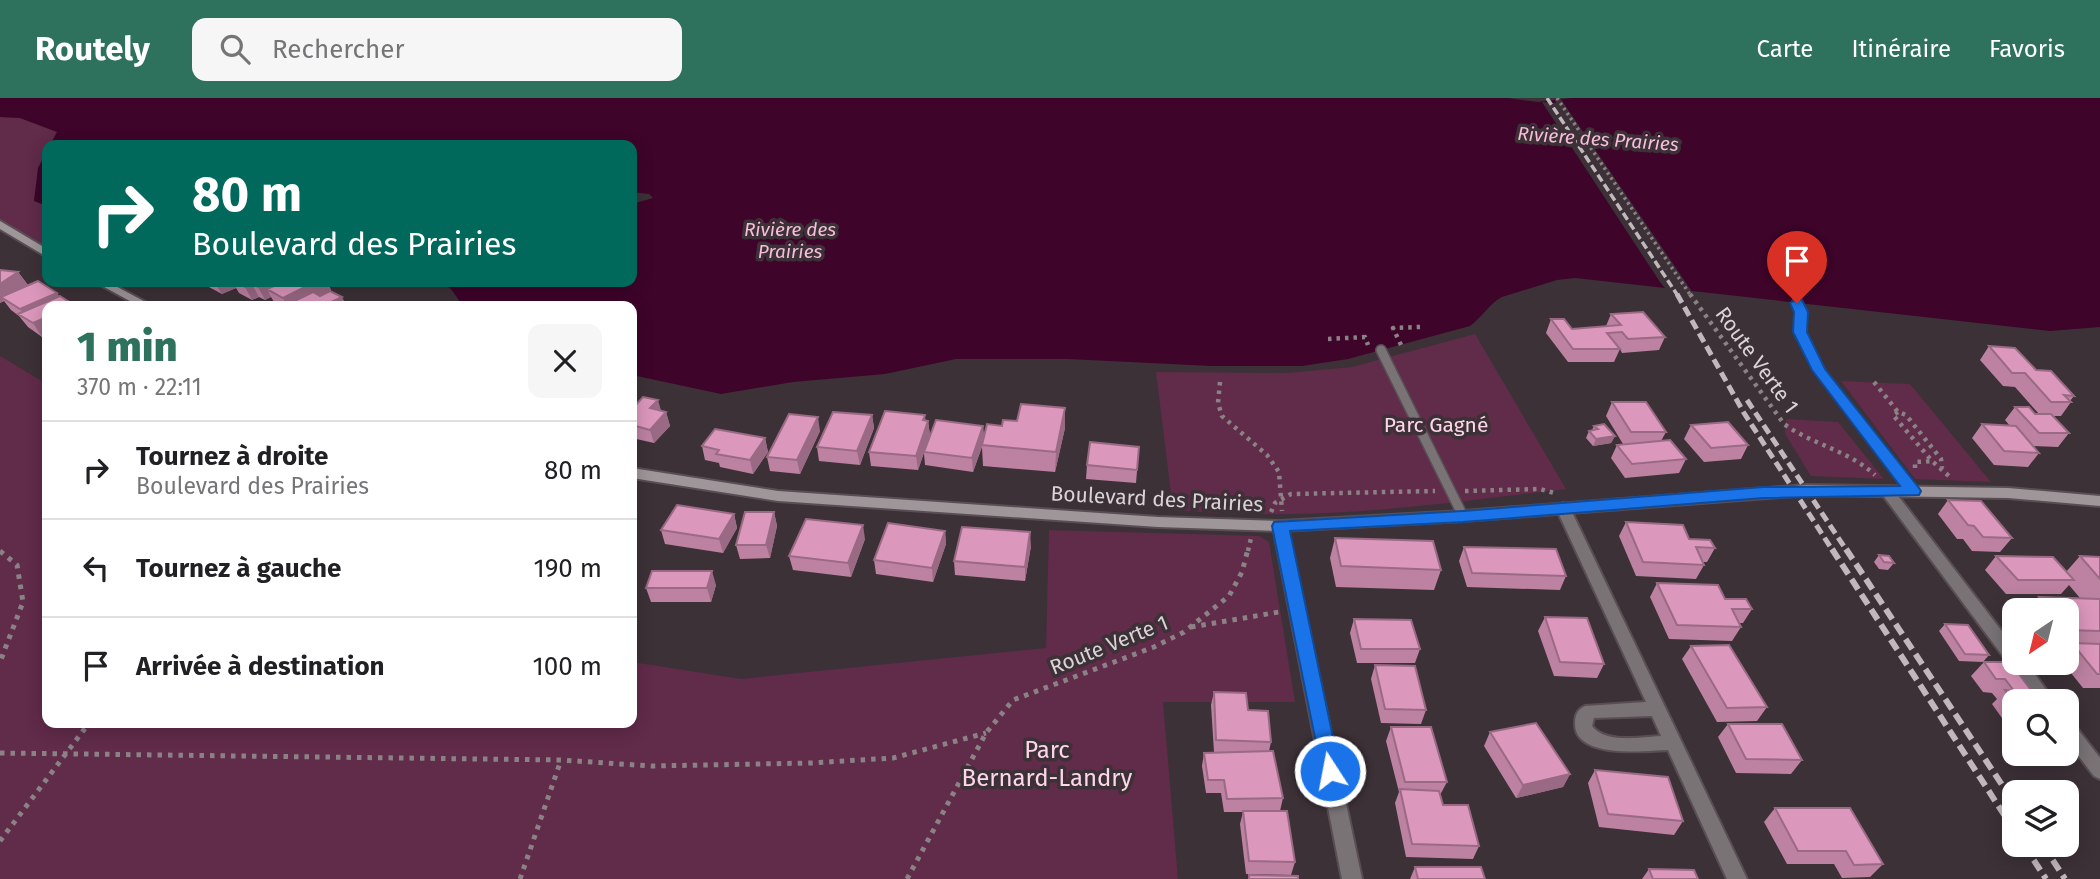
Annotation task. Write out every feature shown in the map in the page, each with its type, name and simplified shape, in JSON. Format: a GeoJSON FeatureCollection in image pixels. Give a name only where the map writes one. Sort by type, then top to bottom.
{"type":"FeatureCollection","features":[{"type":"Feature","properties":{"kind":"street"},"geometry":{"type":"LineString","coordinates":[[0,224],[42,251]]}},
{"type":"Feature","properties":{"kind":"street"},"geometry":{"type":"LineString","coordinates":[[110,287],[137,301]]}},
{"type":"Feature","properties":{"kind":"street","name":"Boulevard des Prairies"},"geometry":{"type":"LineString","coordinates":[[637,474],[778,496],[1158,522],[1272,526],[1463,516],[1562,502],[1883,486],[1913,491],[2008,493],[2100,501]]}},
{"type":"Feature","properties":{"kind":"street"},"geometry":{"type":"LineString","coordinates":[[1883,486],[2002,643]]}},
{"type":"Feature","properties":{"kind":"street"},"geometry":{"type":"LineString","coordinates":[[1562,502],[1737,879]]}},
{"type":"Feature","properties":{"kind":"street"},"geometry":{"type":"LineString","coordinates":[[1272,526],[1297,609],[1352,879]]}},
{"type":"Feature","properties":{"kind":"street"},"geometry":{"type":"LineString","coordinates":[[1657,709],[1591,711],[1584,715],[1581,722],[1584,732],[1605,744],[1673,742]]}},
{"type":"Feature","properties":{"kind":"street"},"geometry":{"type":"LineString","coordinates":[[2079,744],[2100,771]]}},
{"type":"Feature","properties":{"kind":"lane"},"geometry":{"type":"LineString","coordinates":[[1797,303],[1801,312],[1800,332],[1819,370],[1913,491]]}},
{"type":"Feature","properties":{"kind":"lane"},"geometry":{"type":"LineString","coordinates":[[1376,351],[1463,516]]}},
{"type":"Feature","properties":{"kind":"path","name":"Route Verte 1"},"geometry":{"type":"LineString","coordinates":[[1557,98],[1688,292],[1784,424],[1803,437],[1853,455],[1883,486]]}},
{"type":"Feature","properties":{"kind":"path"},"geometry":{"type":"LineString","coordinates":[[1401,345],[1393,328],[1420,327]]}},
{"type":"Feature","properties":{"kind":"path"},"geometry":{"type":"LineString","coordinates":[[1328,339],[1365,337],[1376,351]]}},
{"type":"Feature","properties":{"kind":"path"},"geometry":{"type":"LineString","coordinates":[[1220,382],[1217,402],[1223,418],[1261,446],[1282,481],[1284,496],[1272,526]]}},
{"type":"Feature","properties":{"kind":"path"},"geometry":{"type":"LineString","coordinates":[[1874,382],[1898,412],[1906,415],[1954,482]]}},
{"type":"Feature","properties":{"kind":"path"},"geometry":{"type":"LineString","coordinates":[[1898,412],[1893,415],[1932,461]]}},
{"type":"Feature","properties":{"kind":"path"},"geometry":{"type":"LineString","coordinates":[[1900,423],[1912,423]]}},
{"type":"Feature","properties":{"kind":"path"},"geometry":{"type":"LineString","coordinates":[[1917,473],[1913,465],[1915,461],[1932,461],[1942,465]]}},
{"type":"Feature","properties":{"kind":"path"},"geometry":{"type":"LineString","coordinates":[[1284,496],[1541,489],[1562,502]]}},
{"type":"Feature","properties":{"kind":"path","name":"Route Verte 1"},"geometry":{"type":"LineString","coordinates":[[907,879],[986,733],[1013,700],[1154,647],[1190,627],[1229,596],[1242,572],[1252,536],[1272,526],[1275,503],[1284,496]]}},
{"type":"Feature","properties":{"kind":"path"},"geometry":{"type":"LineString","coordinates":[[0,551],[17,565],[23,602],[0,662]]}},
{"type":"Feature","properties":{"kind":"path"},"geometry":{"type":"LineString","coordinates":[[1190,627],[1297,609]]}},
{"type":"Feature","properties":{"kind":"path"},"geometry":{"type":"LineString","coordinates":[[0,841],[85,728]]}},
{"type":"Feature","properties":{"kind":"path"},"geometry":{"type":"LineString","coordinates":[[0,753],[64,756],[358,756],[561,760],[651,766],[893,758],[986,733]]}},
{"type":"Feature","properties":{"kind":"path"},"geometry":{"type":"LineString","coordinates":[[520,879],[561,760]]}},
{"type":"Feature","properties":{"kind":"green space"},"geometry":{"type":"Polygon","coordinates":[[[0,117],[20,118],[57,132],[53,140],[42,140],[42,160],[38,168],[34,201],[42,204],[42,251],[0,224],[0,117]]]}},
{"type":"Feature","properties":{"kind":"green space","name":"Parc Gagné"},"geometry":{"type":"Polygon","coordinates":[[[1475,334],[1566,489],[1336,513],[1248,514],[1173,510],[1156,372],[1288,373],[1352,367],[1475,334]]]}},
{"type":"Feature","properties":{"kind":"green space","name":"Parc Bernard-Landry"},"geometry":{"type":"Polygon","coordinates":[[[0,356],[42,381],[42,728],[637,728],[637,663],[741,679],[1046,648],[1049,530],[1259,536],[1269,542],[1295,702],[1163,702],[1178,879],[0,879],[0,356]]]}},
{"type":"Feature","properties":{"kind":"green space"},"geometry":{"type":"Polygon","coordinates":[[[1841,381],[1910,384],[1991,482],[1915,479],[1841,381]]]}},
{"type":"Feature","properties":{"kind":"green space"},"geometry":{"type":"Polygon","coordinates":[[[1786,419],[1838,422],[1884,479],[1811,476],[1785,434],[1786,419]]]}},
{"type":"Feature","properties":{"kind":"water","name":"Rivière des Prairies"},"geometry":{"type":"Polygon","coordinates":[[[0,98],[1508,98],[1538,102],[1571,98],[2100,98],[2100,327],[2050,331],[1575,278],[1557,280],[1502,297],[1470,326],[1348,359],[1302,366],[1212,366],[1068,359],[956,359],[885,374],[793,382],[721,394],[637,376],[637,301],[459,301],[448,287],[637,287],[637,203],[653,198],[649,194],[637,193],[637,140],[53,140],[57,132],[20,118],[0,117],[0,98]]]}},
{"type":"Feature","properties":{"kind":"water"},"geometry":{"type":"Polygon","coordinates":[[[42,160],[42,204],[34,201],[38,168],[42,160]]]}},
{"type":"Feature","properties":{"kind":"pier"},"geometry":{"type":"Polygon","coordinates":[[[1554,98],[1560,98],[1695,296],[1688,292],[1687,295],[1669,293],[1660,282],[1542,102],[1556,103],[1554,98]]]}},
{"type":"Feature","properties":{"kind":"building"},"geometry":{"type":"Polygon","coordinates":[[[0,270],[18,272],[0,284],[0,270]]]}},
{"type":"Feature","properties":{"kind":"building"},"geometry":{"type":"Polygon","coordinates":[[[38,281],[42,287],[57,293],[20,309],[1,297],[38,281]]]}},
{"type":"Feature","properties":{"kind":"building"},"geometry":{"type":"Polygon","coordinates":[[[272,287],[305,287],[283,298],[267,289],[272,287]]]}},
{"type":"Feature","properties":{"kind":"building"},"geometry":{"type":"Polygon","coordinates":[[[330,291],[342,297],[334,301],[294,301],[313,292],[320,296],[330,291]]]}},
{"type":"Feature","properties":{"kind":"building"},"geometry":{"type":"Polygon","coordinates":[[[60,296],[68,301],[48,301],[60,296]]]}},
{"type":"Feature","properties":{"kind":"building"},"geometry":{"type":"Polygon","coordinates":[[[42,304],[42,319],[33,323],[18,314],[42,304]]]}},
{"type":"Feature","properties":{"kind":"building"},"geometry":{"type":"Polygon","coordinates":[[[1643,312],[1665,337],[1628,339],[1622,332],[1607,333],[1620,349],[1573,349],[1551,319],[1564,319],[1572,329],[1621,325],[1611,314],[1643,312]]]}},
{"type":"Feature","properties":{"kind":"building"},"geometry":{"type":"Polygon","coordinates":[[[1989,346],[2015,348],[2036,370],[2051,371],[2074,396],[2064,395],[2071,402],[2051,402],[2025,373],[2012,373],[1989,346]]]}},
{"type":"Feature","properties":{"kind":"building"},"geometry":{"type":"Polygon","coordinates":[[[643,397],[658,400],[650,408],[666,412],[650,430],[637,426],[637,404],[643,397]]]}},
{"type":"Feature","properties":{"kind":"building"},"geometry":{"type":"Polygon","coordinates":[[[1612,402],[1646,402],[1666,432],[1631,432],[1612,402]]]}},
{"type":"Feature","properties":{"kind":"building"},"geometry":{"type":"Polygon","coordinates":[[[1021,404],[1065,408],[1056,452],[982,445],[987,424],[1002,426],[1003,420],[1017,421],[1021,404]]]}},
{"type":"Feature","properties":{"kind":"building"},"geometry":{"type":"Polygon","coordinates":[[[2015,407],[2029,407],[2035,414],[2051,414],[2069,433],[2039,433],[2015,407]]]}},
{"type":"Feature","properties":{"kind":"building"},"geometry":{"type":"Polygon","coordinates":[[[885,411],[925,415],[923,420],[928,421],[916,456],[869,452],[885,411]]]}},
{"type":"Feature","properties":{"kind":"building"},"geometry":{"type":"Polygon","coordinates":[[[833,412],[872,415],[857,451],[817,447],[833,412]]]}},
{"type":"Feature","properties":{"kind":"building"},"geometry":{"type":"Polygon","coordinates":[[[789,414],[818,417],[797,460],[767,457],[789,414]]]}},
{"type":"Feature","properties":{"kind":"building"},"geometry":{"type":"Polygon","coordinates":[[[936,420],[983,426],[972,458],[924,452],[936,420]]]}},
{"type":"Feature","properties":{"kind":"building"},"geometry":{"type":"Polygon","coordinates":[[[1728,422],[1748,445],[1711,448],[1691,425],[1728,422]]]}},
{"type":"Feature","properties":{"kind":"building"},"geometry":{"type":"Polygon","coordinates":[[[1604,424],[1615,436],[1596,439],[1589,431],[1598,429],[1594,426],[1604,424]]]}},
{"type":"Feature","properties":{"kind":"building"},"geometry":{"type":"Polygon","coordinates":[[[1982,424],[2016,426],[2039,453],[2004,451],[1982,424]]]}},
{"type":"Feature","properties":{"kind":"building"},"geometry":{"type":"Polygon","coordinates":[[[715,429],[765,438],[750,460],[716,454],[719,450],[702,446],[715,429]]]}},
{"type":"Feature","properties":{"kind":"building"},"geometry":{"type":"Polygon","coordinates":[[[1670,440],[1686,459],[1632,464],[1617,445],[1670,440]]]}},
{"type":"Feature","properties":{"kind":"building"},"geometry":{"type":"Polygon","coordinates":[[[1090,442],[1139,447],[1137,470],[1087,465],[1090,442]]]}},
{"type":"Feature","properties":{"kind":"building"},"geometry":{"type":"Polygon","coordinates":[[[1948,500],[1981,501],[2012,538],[1983,537],[1974,526],[1968,525],[1948,500]]]}},
{"type":"Feature","properties":{"kind":"building"},"geometry":{"type":"Polygon","coordinates":[[[677,505],[734,514],[719,539],[661,530],[677,505]]]}},
{"type":"Feature","properties":{"kind":"building"},"geometry":{"type":"Polygon","coordinates":[[[745,512],[774,512],[766,545],[736,545],[745,512]]]}},
{"type":"Feature","properties":{"kind":"building"},"geometry":{"type":"Polygon","coordinates":[[[806,519],[863,525],[848,563],[789,556],[806,519]]]}},
{"type":"Feature","properties":{"kind":"building"},"geometry":{"type":"Polygon","coordinates":[[[1626,522],[1683,525],[1689,539],[1710,540],[1715,548],[1696,547],[1704,565],[1643,562],[1626,522]]]}},
{"type":"Feature","properties":{"kind":"building"},"geometry":{"type":"Polygon","coordinates":[[[888,523],[945,531],[932,568],[874,560],[888,523]]]}},
{"type":"Feature","properties":{"kind":"building"},"geometry":{"type":"Polygon","coordinates":[[[962,527],[1030,532],[1025,567],[954,561],[962,527]]]}},
{"type":"Feature","properties":{"kind":"building"},"geometry":{"type":"Polygon","coordinates":[[[1335,538],[1433,541],[1441,570],[1341,566],[1335,538]]]}},
{"type":"Feature","properties":{"kind":"building"},"geometry":{"type":"Polygon","coordinates":[[[1464,547],[1556,549],[1566,576],[1472,573],[1464,547]]]}},
{"type":"Feature","properties":{"kind":"building"},"geometry":{"type":"Polygon","coordinates":[[[1879,555],[1889,556],[1894,563],[1884,562],[1879,555]]]}},
{"type":"Feature","properties":{"kind":"building"},"geometry":{"type":"Polygon","coordinates":[[[1996,556],[2053,557],[2074,580],[2018,580],[1996,556]]]}},
{"type":"Feature","properties":{"kind":"building"},"geometry":{"type":"Polygon","coordinates":[[[2080,556],[2100,557],[2100,579],[2080,556]]]}},
{"type":"Feature","properties":{"kind":"building"},"geometry":{"type":"Polygon","coordinates":[[[652,571],[712,571],[707,588],[646,588],[652,571]]]}},
{"type":"Feature","properties":{"kind":"building"},"geometry":{"type":"Polygon","coordinates":[[[1657,583],[1718,585],[1725,599],[1746,599],[1752,609],[1732,609],[1741,627],[1677,625],[1657,583]]]}},
{"type":"Feature","properties":{"kind":"building"},"geometry":{"type":"Polygon","coordinates":[[[2079,598],[2100,599],[2100,631],[2079,630],[2079,598]]]}},
{"type":"Feature","properties":{"kind":"building"},"geometry":{"type":"Polygon","coordinates":[[[1545,617],[1587,618],[1604,664],[1560,662],[1545,617]]]}},
{"type":"Feature","properties":{"kind":"building"},"geometry":{"type":"Polygon","coordinates":[[[1354,619],[1411,620],[1420,649],[1361,649],[1354,619]]]}},
{"type":"Feature","properties":{"kind":"building"},"geometry":{"type":"Polygon","coordinates":[[[1945,624],[1968,625],[1989,655],[1965,654],[1945,624]]]}},
{"type":"Feature","properties":{"kind":"building"},"geometry":{"type":"Polygon","coordinates":[[[2079,643],[2100,644],[2100,674],[2097,674],[2079,652],[2079,643]]]}},
{"type":"Feature","properties":{"kind":"building"},"geometry":{"type":"Polygon","coordinates":[[[1729,645],[1767,707],[1727,708],[1691,646],[1729,645]]]}},
{"type":"Feature","properties":{"kind":"building"},"geometry":{"type":"Polygon","coordinates":[[[1984,662],[2002,662],[2002,676],[2020,676],[2030,689],[2012,689],[2005,679],[1996,679],[1984,662]]]}},
{"type":"Feature","properties":{"kind":"building"},"geometry":{"type":"Polygon","coordinates":[[[1375,665],[1415,666],[1426,710],[1385,709],[1375,665]]]}},
{"type":"Feature","properties":{"kind":"building"},"geometry":{"type":"Polygon","coordinates":[[[1214,692],[1246,693],[1248,710],[1268,711],[1271,742],[1216,740],[1214,692]]]}},
{"type":"Feature","properties":{"kind":"building"},"geometry":{"type":"Polygon","coordinates":[[[1536,723],[1570,774],[1523,785],[1490,732],[1536,723]]]}},
{"type":"Feature","properties":{"kind":"building"},"geometry":{"type":"Polygon","coordinates":[[[1728,724],[1782,724],[1802,760],[1746,759],[1728,724]]]}},
{"type":"Feature","properties":{"kind":"building"},"geometry":{"type":"Polygon","coordinates":[[[1391,727],[1431,727],[1447,782],[1405,782],[1391,727]]]}},
{"type":"Feature","properties":{"kind":"building"},"geometry":{"type":"Polygon","coordinates":[[[1273,751],[1283,798],[1227,799],[1224,780],[1208,780],[1204,753],[1273,751]]]}},
{"type":"Feature","properties":{"kind":"building"},"geometry":{"type":"Polygon","coordinates":[[[1595,770],[1668,777],[1683,821],[1608,814],[1595,770]]]}},
{"type":"Feature","properties":{"kind":"building"},"geometry":{"type":"Polygon","coordinates":[[[1400,789],[1439,791],[1443,805],[1468,805],[1479,846],[1412,844],[1400,789]]]}},
{"type":"Feature","properties":{"kind":"building"},"geometry":{"type":"Polygon","coordinates":[[[1775,808],[1850,808],[1883,864],[1854,865],[1846,851],[1798,851],[1775,808]]]}},
{"type":"Feature","properties":{"kind":"building"},"geometry":{"type":"Polygon","coordinates":[[[1243,811],[1287,811],[1295,862],[1249,861],[1243,811]]]}},
{"type":"Feature","properties":{"kind":"building"},"geometry":{"type":"Polygon","coordinates":[[[1415,867],[1481,867],[1485,879],[1418,879],[1415,867]]]}},
{"type":"Feature","properties":{"kind":"building"},"geometry":{"type":"Polygon","coordinates":[[[1649,869],[1694,870],[1698,879],[1653,879],[1649,869]]]}},
{"type":"Feature","properties":{"kind":"building"},"geometry":{"type":"Polygon","coordinates":[[[1249,875],[1298,876],[1298,879],[1249,879],[1249,875]]]}},
{"type":"Feature","properties":{"kind":"railway"},"geometry":{"type":"LineString","coordinates":[[1547,98],[1678,296]]}},
{"type":"Feature","properties":{"kind":"railway"},"geometry":{"type":"LineString","coordinates":[[1677,294],[1744,413],[1833,551]]}},
{"type":"Feature","properties":{"kind":"railway"},"geometry":{"type":"LineString","coordinates":[[1747,400],[1847,551]]}},
{"type":"Feature","properties":{"kind":"railway"},"geometry":{"type":"LineString","coordinates":[[1832,549],[2002,811]]}},
{"type":"Feature","properties":{"kind":"railway"},"geometry":{"type":"LineString","coordinates":[[1846,549],[2002,785]]}},
{"type":"Feature","properties":{"kind":"railway"},"geometry":{"type":"LineString","coordinates":[[2032,857],[2046,879]]}},
{"type":"Feature","properties":{"kind":"railway"},"geometry":{"type":"LineString","coordinates":[[2051,857],[2065,879]]}},
{"type":"Feature","properties":{"kind":"route"},"geometry":{"type":"LineString","coordinates":[[1330,771],[1280,526],[1463,516],[1763,492],[1913,491],[1808,353],[1800,332],[1801,312],[1797,303]]}}]}
